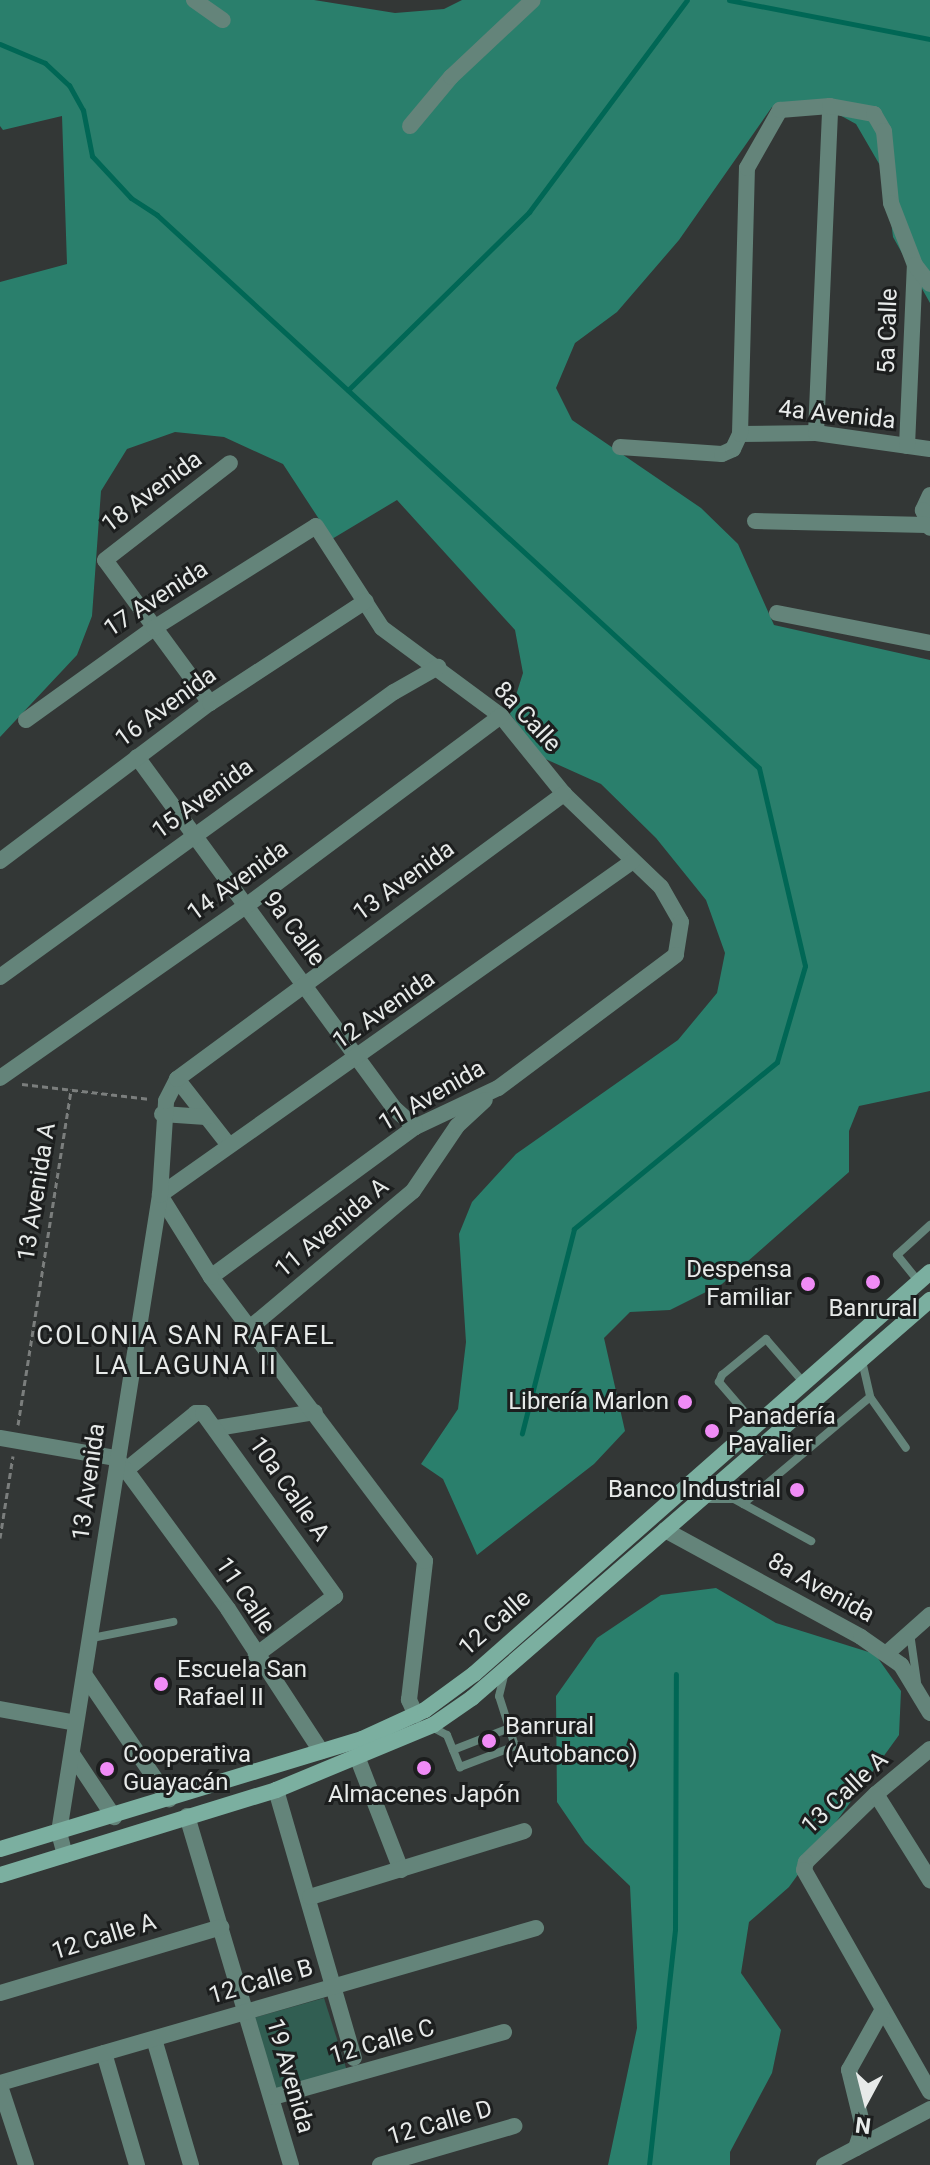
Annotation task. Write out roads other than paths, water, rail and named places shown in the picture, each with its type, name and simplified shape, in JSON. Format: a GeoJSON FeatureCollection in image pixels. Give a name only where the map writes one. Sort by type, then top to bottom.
{"type":"FeatureCollection","features":[{"type":"Feature","properties":{"kind":"main road","name":"12 Calle"},"geometry":{"type":"LineString","coordinates":[[0,1849],[114,1817],[321,1751],[416,1715],[474,1674],[924,1277]]}},
{"type":"Feature","properties":{"kind":"main road","name":"12 Calle"},"geometry":{"type":"LineString","coordinates":[[0,1875],[276,1790],[358,1759],[430,1726],[507,1668],[930,1300]]}},
{"type":"Feature","properties":{"kind":"street"},"geometry":{"type":"LineString","coordinates":[[194,0],[223,20]]}},
{"type":"Feature","properties":{"kind":"street"},"geometry":{"type":"LineString","coordinates":[[410,126],[451,77],[533,0]]}},
{"type":"Feature","properties":{"kind":"street"},"geometry":{"type":"LineString","coordinates":[[816,433],[830,106]]}},
{"type":"Feature","properties":{"kind":"street","name":"5a Calle"},"geometry":{"type":"LineString","coordinates":[[740,434],[747,168],[780,110],[830,106],[874,114],[884,131],[891,203],[915,265],[930,284]]}},
{"type":"Feature","properties":{"kind":"street","name":"5a Calle"},"geometry":{"type":"LineString","coordinates":[[907,446],[915,265]]}},
{"type":"Feature","properties":{"kind":"street","name":"4a Avenida"},"geometry":{"type":"LineString","coordinates":[[740,434],[816,433],[930,449]]}},
{"type":"Feature","properties":{"kind":"street"},"geometry":{"type":"LineString","coordinates":[[620,447],[722,454],[733,449],[740,434]]}},
{"type":"Feature","properties":{"kind":"street","name":"18 Avenida"},"geometry":{"type":"LineString","coordinates":[[154,628],[105,560],[230,463]]}},
{"type":"Feature","properties":{"kind":"street"},"geometry":{"type":"LineString","coordinates":[[755,521],[929,526],[923,510],[930,495]]}},
{"type":"Feature","properties":{"kind":"street","name":"8a Calle"},"geometry":{"type":"LineString","coordinates":[[316,526],[395,641],[438,667],[501,716],[564,794],[661,887],[681,922],[676,955]]}},
{"type":"Feature","properties":{"kind":"street","name":"17 Avenida"},"geometry":{"type":"LineString","coordinates":[[26,720],[154,628],[316,526]]}},
{"type":"Feature","properties":{"kind":"street","name":"16 Avenida"},"geometry":{"type":"LineString","coordinates":[[0,861],[210,703],[366,601]]}},
{"type":"Feature","properties":{"kind":"street"},"geometry":{"type":"LineString","coordinates":[[777,613],[930,643]]}},
{"type":"Feature","properties":{"kind":"street"},"geometry":{"type":"LineString","coordinates":[[154,628],[210,703]]}},
{"type":"Feature","properties":{"kind":"street","name":"15 Avenida"},"geometry":{"type":"LineString","coordinates":[[0,977],[394,692],[438,667]]}},
{"type":"Feature","properties":{"kind":"street","name":"14 Avenida"},"geometry":{"type":"LineString","coordinates":[[8,1081],[501,716]]}},
{"type":"Feature","properties":{"kind":"street","name":"9a Calle"},"geometry":{"type":"LineString","coordinates":[[137,757],[360,1058],[415,1127]]}},
{"type":"Feature","properties":{"kind":"street","name":"13 Avenida"},"geometry":{"type":"LineString","coordinates":[[65,1855],[59,1832],[121,1464],[160,1195],[164,1108],[177,1079],[564,794]]}},
{"type":"Feature","properties":{"kind":"street","name":"12 Avenida"},"geometry":{"type":"LineString","coordinates":[[160,1195],[228,1144],[360,1058],[633,861]]}},
{"type":"Feature","properties":{"kind":"street","name":"11 Avenida"},"geometry":{"type":"LineString","coordinates":[[211,1277],[415,1127],[498,1088],[676,955]]}},
{"type":"Feature","properties":{"kind":"street"},"geometry":{"type":"LineString","coordinates":[[177,1079],[228,1144]]}},
{"type":"Feature","properties":{"kind":"street","name":"11 Avenida A"},"geometry":{"type":"LineString","coordinates":[[252,1326],[390,1214],[413,1191],[457,1126],[498,1088]]}},
{"type":"Feature","properties":{"kind":"street"},"geometry":{"type":"LineString","coordinates":[[164,1108],[206,1117]]}},
{"type":"Feature","properties":{"kind":"street"},"geometry":{"type":"LineString","coordinates":[[160,1195],[211,1277],[252,1326],[425,1561],[409,1700],[416,1715]]}},
{"type":"Feature","properties":{"kind":"street"},"geometry":{"type":"LineString","coordinates":[[217,1428],[315,1412]]}},
{"type":"Feature","properties":{"kind":"street","name":"10a Calle A"},"geometry":{"type":"LineString","coordinates":[[121,1464],[196,1413],[203,1413],[217,1428],[334,1593],[333,1599],[256,1655]]}},
{"type":"Feature","properties":{"kind":"street"},"geometry":{"type":"LineString","coordinates":[[8,1439],[121,1464]]}},
{"type":"Feature","properties":{"kind":"street","name":"11 Calle"},"geometry":{"type":"LineString","coordinates":[[121,1464],[321,1751]]}},
{"type":"Feature","properties":{"kind":"street","name":"8a Avenida"},"geometry":{"type":"LineString","coordinates":[[665,1530],[886,1654],[901,1665],[930,1713]]}},
{"type":"Feature","properties":{"kind":"street"},"geometry":{"type":"LineString","coordinates":[[886,1654],[930,1615]]}},
{"type":"Feature","properties":{"kind":"street"},"geometry":{"type":"LineString","coordinates":[[86,1677],[169,1799]]}},
{"type":"Feature","properties":{"kind":"street"},"geometry":{"type":"LineString","coordinates":[[0,1709],[76,1723]]}},
{"type":"Feature","properties":{"kind":"street","name":"13 Calle A"},"geometry":{"type":"LineString","coordinates":[[882,2011],[806,1878],[806,1862],[876,1794],[930,1749]]}},
{"type":"Feature","properties":{"kind":"street"},"geometry":{"type":"LineString","coordinates":[[72,1754],[114,1817]]}},
{"type":"Feature","properties":{"kind":"street"},"geometry":{"type":"LineString","coordinates":[[358,1759],[401,1870]]}},
{"type":"Feature","properties":{"kind":"street"},"geometry":{"type":"LineString","coordinates":[[276,1790],[310,1897],[354,2058]]}},
{"type":"Feature","properties":{"kind":"street"},"geometry":{"type":"LineString","coordinates":[[876,1794],[930,1880]]}},
{"type":"Feature","properties":{"kind":"street","name":"19 Avenida"},"geometry":{"type":"LineString","coordinates":[[187,1816],[291,2165]]}},
{"type":"Feature","properties":{"kind":"street"},"geometry":{"type":"LineString","coordinates":[[310,1897],[524,1831]]}},
{"type":"Feature","properties":{"kind":"street","name":"12 Calle A"},"geometry":{"type":"LineString","coordinates":[[0,1993],[221,1927]]}},
{"type":"Feature","properties":{"kind":"street","name":"12 Calle B"},"geometry":{"type":"LineString","coordinates":[[0,2085],[536,1928]]}},
{"type":"Feature","properties":{"kind":"street"},"geometry":{"type":"LineString","coordinates":[[882,2011],[930,2092]]}},
{"type":"Feature","properties":{"kind":"street"},"geometry":{"type":"LineString","coordinates":[[856,2148],[863,2127],[849,2070],[882,2011]]}},
{"type":"Feature","properties":{"kind":"street","name":"12 Calle C"},"geometry":{"type":"LineString","coordinates":[[273,2097],[504,2032]]}},
{"type":"Feature","properties":{"kind":"street"},"geometry":{"type":"LineString","coordinates":[[154,2039],[191,2165]]}},
{"type":"Feature","properties":{"kind":"street"},"geometry":{"type":"LineString","coordinates":[[104,2053],[137,2165]]}},
{"type":"Feature","properties":{"kind":"street"},"geometry":{"type":"LineString","coordinates":[[0,2085],[26,2165]]}},
{"type":"Feature","properties":{"kind":"street"},"geometry":{"type":"LineString","coordinates":[[824,2165],[930,2109]]}},
{"type":"Feature","properties":{"kind":"street","name":"12 Calle D"},"geometry":{"type":"LineString","coordinates":[[380,2165],[514,2126]]}},
{"type":"Feature","properties":{"kind":"lane"},"geometry":{"type":"LineString","coordinates":[[924,1277],[897,1255],[930,1225]]}},
{"type":"Feature","properties":{"kind":"lane"},"geometry":{"type":"LineString","coordinates":[[756,1425],[719,1382],[722,1375],[766,1339],[804,1383]]}},
{"type":"Feature","properties":{"kind":"lane"},"geometry":{"type":"LineString","coordinates":[[861,1359],[870,1397],[906,1448]]}},
{"type":"Feature","properties":{"kind":"lane"},"geometry":{"type":"LineString","coordinates":[[743,1504],[870,1397]]}},
{"type":"Feature","properties":{"kind":"lane"},"geometry":{"type":"LineString","coordinates":[[701,1499],[743,1504],[811,1541]]}},
{"type":"Feature","properties":{"kind":"lane"},"geometry":{"type":"LineString","coordinates":[[92,1638],[173,1622]]}},
{"type":"Feature","properties":{"kind":"lane"},"geometry":{"type":"LineString","coordinates":[[910,1632],[918,1691]]}},
{"type":"Feature","properties":{"kind":"lane"},"geometry":{"type":"LineString","coordinates":[[430,1726],[443,1730],[460,1767],[515,1746],[499,1694],[507,1668]]}},
{"type":"Feature","properties":{"kind":"lane"},"geometry":{"type":"LineString","coordinates":[[453,1750],[509,1728]]}},
{"type":"Feature","properties":{"kind":"waterway"},"geometry":{"type":"LineString","coordinates":[[348,390],[529,212],[687,0]]}},
{"type":"Feature","properties":{"kind":"waterway"},"geometry":{"type":"LineString","coordinates":[[729,0],[930,39]]}},
{"type":"Feature","properties":{"kind":"waterway"},"geometry":{"type":"LineString","coordinates":[[0,44],[45,63],[69,85],[83,110],[92,156],[131,198],[157,215],[759,768],[805,966],[777,1062],[574,1229],[522,1433]]}},
{"type":"Feature","properties":{"kind":"waterway"},"geometry":{"type":"LineString","coordinates":[[649,2165],[675,1929],[676,1674]]}},
{"type":"Feature","properties":{"kind":"place","name":"Banrural"},"geometry":{"type":"Point","coordinates":[873,1282]}},
{"type":"Feature","properties":{"kind":"place","name":"Despensa Familiar"},"geometry":{"type":"Point","coordinates":[808,1284]}},
{"type":"Feature","properties":{"kind":"place","name":"Librería Marlon"},"geometry":{"type":"Point","coordinates":[685,1402]}},
{"type":"Feature","properties":{"kind":"place","name":"Panadería Pavalier"},"geometry":{"type":"Point","coordinates":[712,1431]}},
{"type":"Feature","properties":{"kind":"place","name":"Banco Industrial"},"geometry":{"type":"Point","coordinates":[797,1490]}},
{"type":"Feature","properties":{"kind":"place","name":"Escuela San Rafael II"},"geometry":{"type":"Point","coordinates":[161,1684]}},
{"type":"Feature","properties":{"kind":"place","name":"Banrural (Autobanco)"},"geometry":{"type":"Point","coordinates":[489,1741]}},
{"type":"Feature","properties":{"kind":"place","name":"Almacenes Japón"},"geometry":{"type":"Point","coordinates":[424,1768]}},
{"type":"Feature","properties":{"kind":"place","name":"Cooperativa Guayacán"},"geometry":{"type":"Point","coordinates":[107,1769]}},
{"type":"Feature","properties":{"kind":"district","name":"COLONIA SAN RAFAEL LA LAGUNA II"},"geometry":{"type":"Point","coordinates":[186,1351]}}]}
